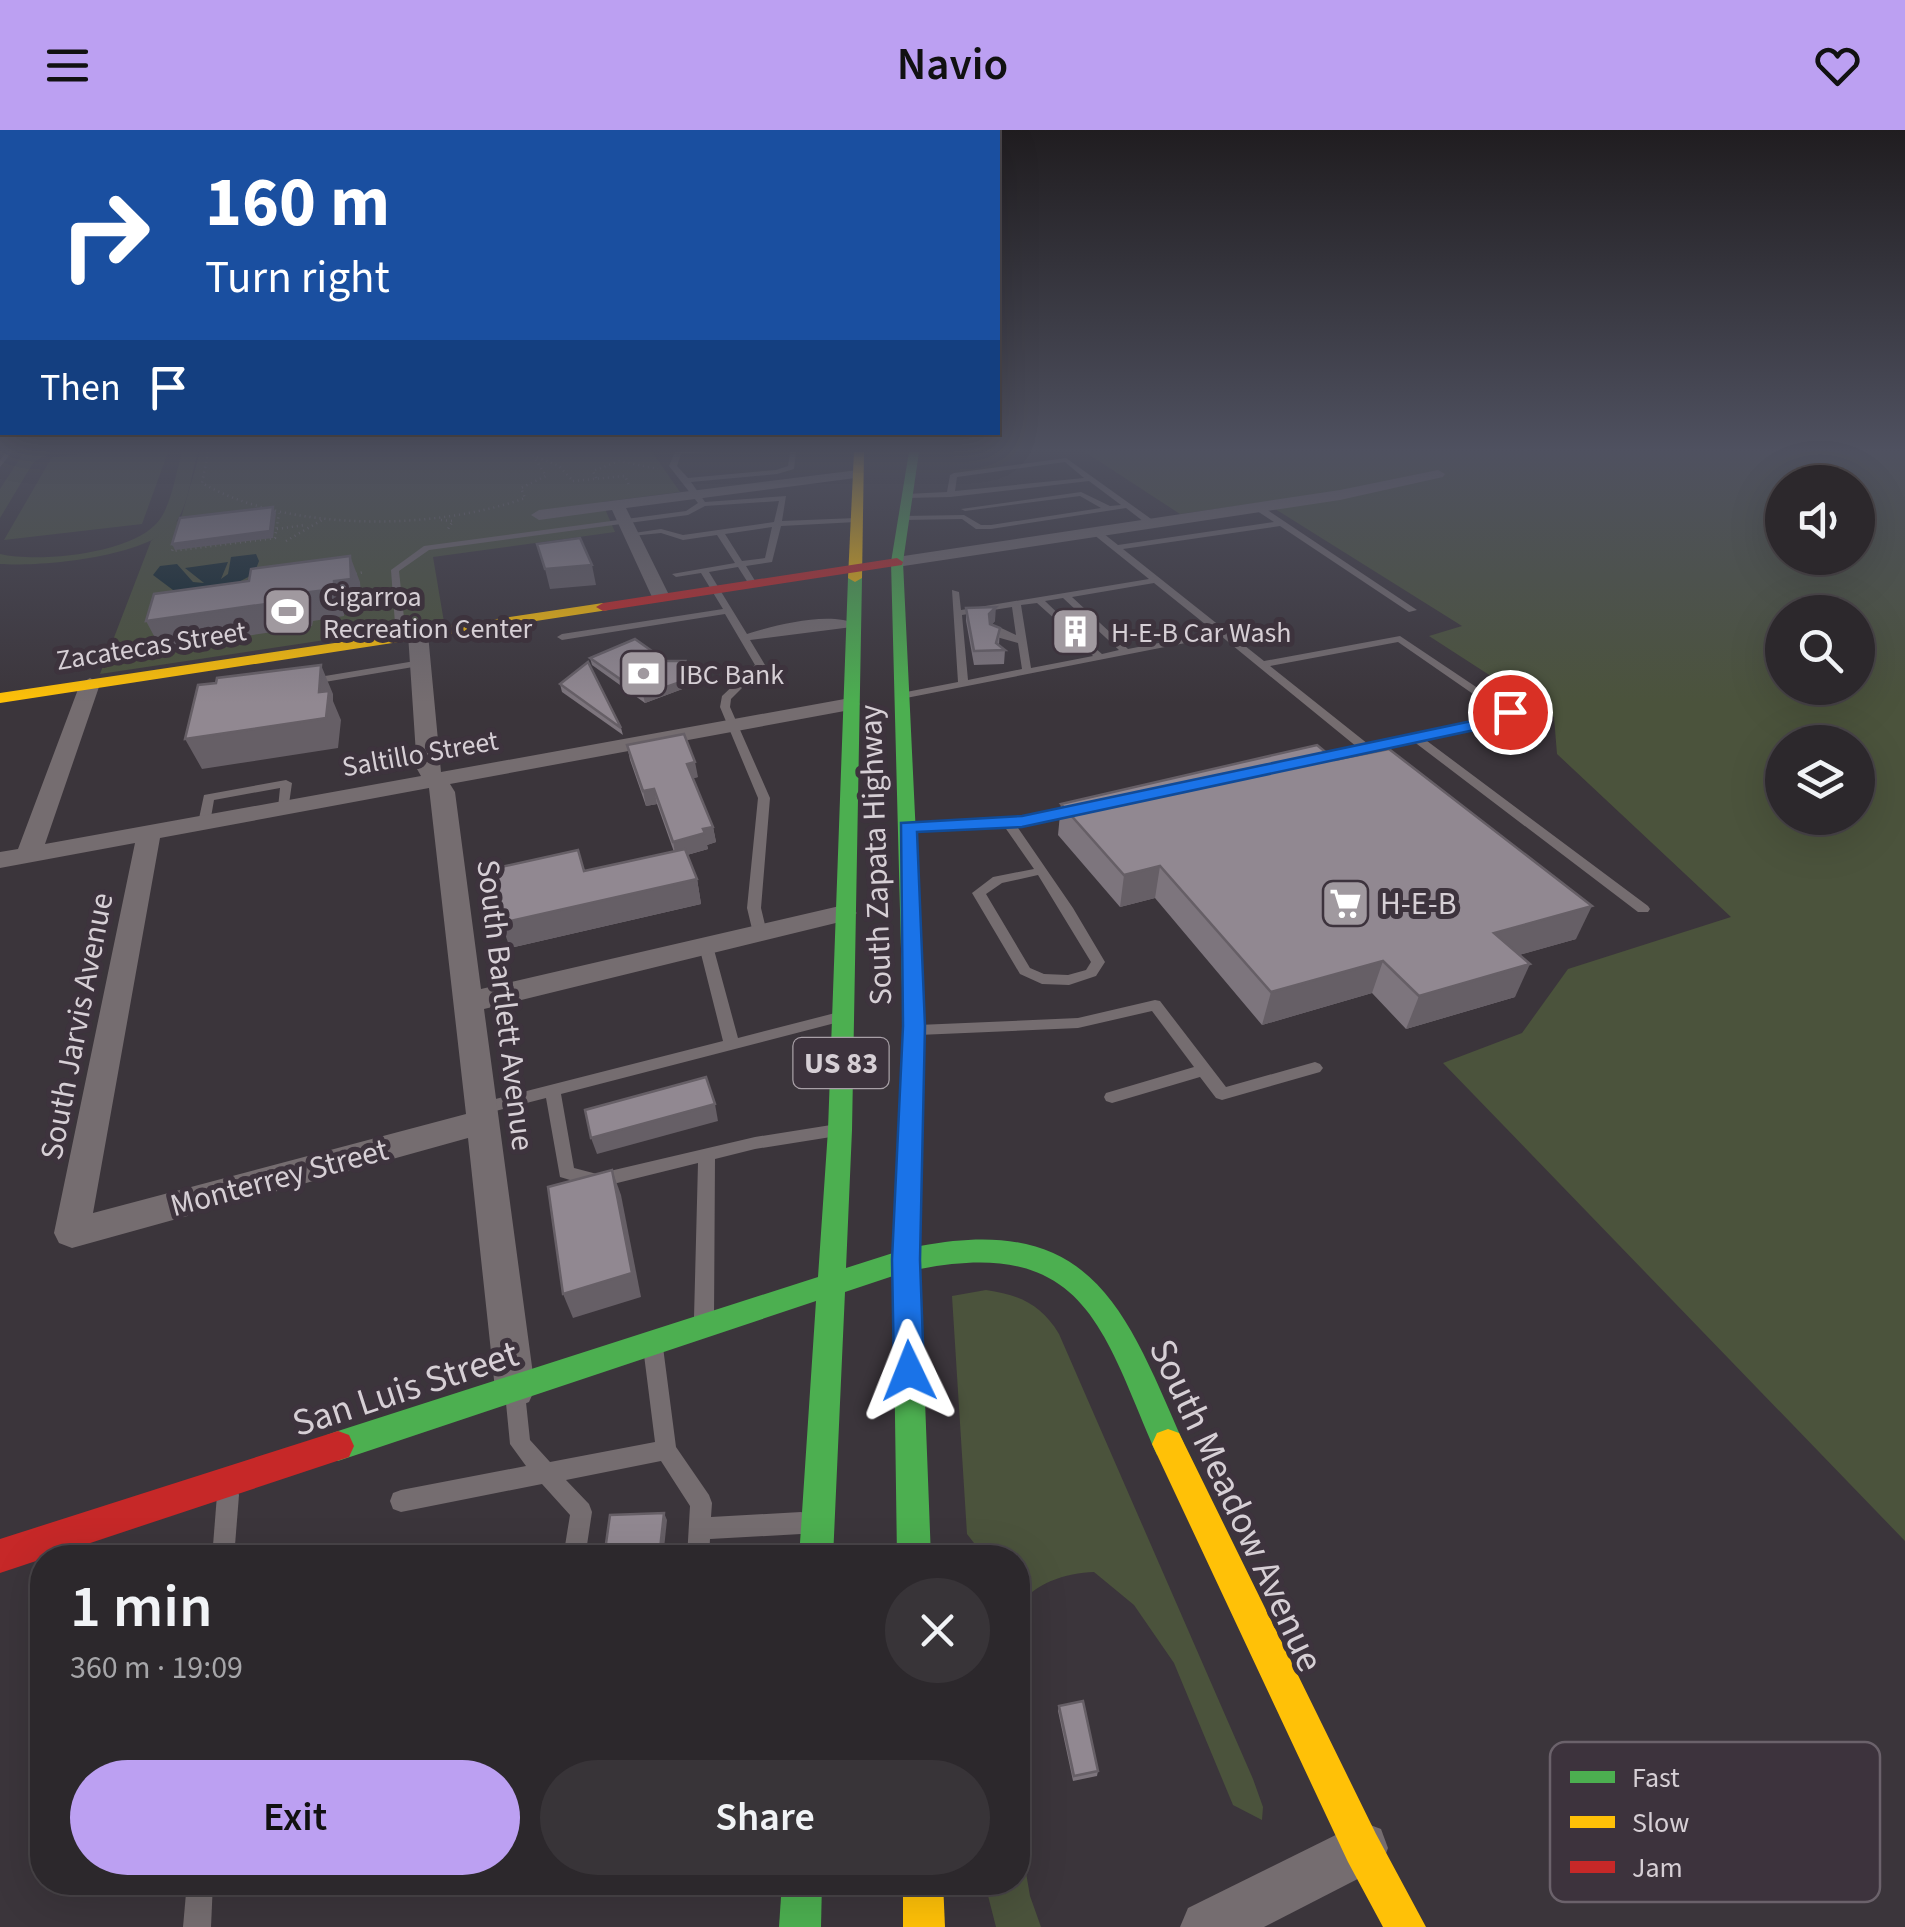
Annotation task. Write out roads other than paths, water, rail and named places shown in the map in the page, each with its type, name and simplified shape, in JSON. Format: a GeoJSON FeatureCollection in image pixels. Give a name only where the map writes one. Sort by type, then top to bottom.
{"type":"FeatureCollection","features":[{"type":"Feature","properties":{"kind":"main road","name":"South Zapata Highway"},"geometry":{"type":"LineString","coordinates":[[817,1545],[840,1130],[855,536]]}},
{"type":"Feature","properties":{"kind":"main road","name":"South Zapata Highway"},"geometry":{"type":"LineString","coordinates":[[901,536],[897,562],[914,1030],[906,1260],[914,1545]]}},
{"type":"Feature","properties":{"kind":"main road","name":"Zacatecas Street"},"geometry":{"type":"LineString","coordinates":[[0,698],[413,645],[662,597],[710,579],[897,562]]}},
{"type":"Feature","properties":{"kind":"main road","name":"South Meadow Avenue"},"geometry":{"type":"LineString","coordinates":[[831,1285],[955,1248],[1024,1253],[1080,1282],[1102,1306],[1362,1848],[1405,1927]]}},
{"type":"Feature","properties":{"kind":"main road","name":"San Luis Street"},"geometry":{"type":"LineString","coordinates":[[34,1545],[831,1285]]}},
{"type":"Feature","properties":{"kind":"main road","name":"San Luis Street"},"geometry":{"type":"LineString","coordinates":[[0,1556],[30,1546]]}},
{"type":"Feature","properties":{"kind":"main road"},"geometry":{"type":"LineString","coordinates":[[800,1927],[801,1895]]}},
{"type":"Feature","properties":{"kind":"main road"},"geometry":{"type":"LineString","coordinates":[[923,1895],[924,1927]]}},
{"type":"Feature","properties":{"kind":"street"},"geometry":{"type":"LineString","coordinates":[[632,536],[662,597]]}},
{"type":"Feature","properties":{"kind":"street","name":"Zacatecas Street"},"geometry":{"type":"LineString","coordinates":[[897,562],[1070,536]]}},
{"type":"Feature","properties":{"kind":"street","name":"South Bartlett Avenue"},"geometry":{"type":"LineString","coordinates":[[413,645],[428,769],[443,792],[485,1115],[515,1389]]}},
{"type":"Feature","properties":{"kind":"street"},"geometry":{"type":"LineString","coordinates":[[28,854],[90,684]]}},
{"type":"Feature","properties":{"kind":"street","name":"Saltillo Street"},"geometry":{"type":"LineString","coordinates":[[0,860],[850,704]]}},
{"type":"Feature","properties":{"kind":"street","name":"South Jarvis Avenue"},"geometry":{"type":"LineString","coordinates":[[72,1233],[149,833]]}},
{"type":"Feature","properties":{"kind":"street"},"geometry":{"type":"LineString","coordinates":[[470,1002],[844,914]]}},
{"type":"Feature","properties":{"kind":"street","name":"Monterrey Street"},"geometry":{"type":"LineString","coordinates":[[72,1233],[485,1115]]}},
{"type":"Feature","properties":{"kind":"street"},"geometry":{"type":"LineString","coordinates":[[1207,1927],[1362,1848]]}},
{"type":"Feature","properties":{"kind":"lane"},"geometry":{"type":"LineString","coordinates":[[290,684],[413,645],[395,570],[418,552],[522,536]]}},
{"type":"Feature","properties":{"kind":"lane"},"geometry":{"type":"LineString","coordinates":[[722,536],[747,574],[770,560],[775,536]]}},
{"type":"Feature","properties":{"kind":"lane"},"geometry":{"type":"LineString","coordinates":[[1101,536],[1261,664],[1387,758]]}},
{"type":"Feature","properties":{"kind":"lane"},"geometry":{"type":"LineString","coordinates":[[1116,548],[1194,536]]}},
{"type":"Feature","properties":{"kind":"lane"},"geometry":{"type":"LineString","coordinates":[[1302,536],[1412,610]]}},
{"type":"Feature","properties":{"kind":"lane"},"geometry":{"type":"LineString","coordinates":[[676,574],[710,579],[760,665],[726,698],[730,726],[740,738],[764,798],[754,908],[760,933]]}},
{"type":"Feature","properties":{"kind":"lane"},"geometry":{"type":"LineString","coordinates":[[957,613],[1157,580]]}},
{"type":"Feature","properties":{"kind":"lane"},"geometry":{"type":"LineString","coordinates":[[955,592],[967,642],[964,684]]}},
{"type":"Feature","properties":{"kind":"lane"},"geometry":{"type":"LineString","coordinates":[[1064,595],[1126,652]]}},
{"type":"Feature","properties":{"kind":"lane"},"geometry":{"type":"LineString","coordinates":[[1038,600],[1066,626]]}},
{"type":"Feature","properties":{"kind":"lane"},"geometry":{"type":"LineString","coordinates":[[1016,603],[1027,672]]}},
{"type":"Feature","properties":{"kind":"lane"},"geometry":{"type":"LineString","coordinates":[[562,637],[729,611]]}},
{"type":"Feature","properties":{"kind":"lane"},"geometry":{"type":"LineString","coordinates":[[746,638],[852,624]]}},
{"type":"Feature","properties":{"kind":"lane"},"geometry":{"type":"LineString","coordinates":[[901,696],[1223,634]]}},
{"type":"Feature","properties":{"kind":"lane"},"geometry":{"type":"LineString","coordinates":[[1022,640],[1000,641],[1022,640]]}},
{"type":"Feature","properties":{"kind":"lane"},"geometry":{"type":"LineString","coordinates":[[1082,640],[1100,658]]}},
{"type":"Feature","properties":{"kind":"lane"},"geometry":{"type":"LineString","coordinates":[[1261,664],[1400,640],[1511,715],[1296,763]]}},
{"type":"Feature","properties":{"kind":"lane"},"geometry":{"type":"LineString","coordinates":[[1416,738],[1643,909]]}},
{"type":"Feature","properties":{"kind":"lane"},"geometry":{"type":"LineString","coordinates":[[908,827],[1008,822],[1099,805]]}},
{"type":"Feature","properties":{"kind":"lane"},"geometry":{"type":"LineString","coordinates":[[1008,822],[1040,870],[1098,962],[1091,973],[1069,980],[1042,979],[1025,971],[979,894],[998,880],[1040,870]]}},
{"type":"Feature","properties":{"kind":"lane"},"geometry":{"type":"LineString","coordinates":[[706,946],[732,1045]]}},
{"type":"Feature","properties":{"kind":"lane"},"geometry":{"type":"LineString","coordinates":[[914,1030],[1078,1023],[1155,1005],[1222,1094],[1315,1068]]}},
{"type":"Feature","properties":{"kind":"lane"},"geometry":{"type":"LineString","coordinates":[[485,1115],[554,1091],[842,1016]]}},
{"type":"Feature","properties":{"kind":"lane"},"geometry":{"type":"LineString","coordinates":[[1112,1097],[1204,1070]]}},
{"type":"Feature","properties":{"kind":"lane"},"geometry":{"type":"LineString","coordinates":[[554,1091],[566,1172],[598,1181],[756,1142],[840,1130]]}},
{"type":"Feature","properties":{"kind":"lane"},"geometry":{"type":"LineString","coordinates":[[704,1327],[707,1156]]}},
{"type":"Feature","properties":{"kind":"lane"},"geometry":{"type":"LineString","coordinates":[[653,1344],[666,1450],[701,1502],[699,1545]]}},
{"type":"Feature","properties":{"kind":"lane"},"geometry":{"type":"LineString","coordinates":[[515,1389],[520,1444],[582,1512],[576,1545]]}},
{"type":"Feature","properties":{"kind":"lane"},"geometry":{"type":"LineString","coordinates":[[401,1501],[666,1450]]}},
{"type":"Feature","properties":{"kind":"lane"},"geometry":{"type":"LineString","coordinates":[[224,1545],[228,1482]]}},
{"type":"Feature","properties":{"kind":"lane"},"geometry":{"type":"LineString","coordinates":[[700,1529],[818,1522]]}},
{"type":"Feature","properties":{"kind":"lane"},"geometry":{"type":"LineString","coordinates":[[197,1927],[199,1895]]}},
{"type":"Feature","properties":{"kind":"water"},"geometry":{"type":"Polygon","coordinates":[[[256,554],[259,561],[254,574],[227,588],[177,593],[153,575],[160,566],[177,564],[193,582],[204,583],[185,568],[228,562],[221,579],[228,574],[231,557],[256,554]]]}},
{"type":"Feature","properties":{"kind":"place","name":"Cigarroa Recreation Center"},"geometry":{"type":"Point","coordinates":[288,612]}},
{"type":"Feature","properties":{"kind":"place","name":"H-E-B Car Wash"},"geometry":{"type":"Point","coordinates":[1076,632]}},
{"type":"Feature","properties":{"kind":"place","name":"IBC Bank"},"geometry":{"type":"Point","coordinates":[644,674]}},
{"type":"Feature","properties":{"kind":"place","name":"H-E-B"},"geometry":{"type":"Point","coordinates":[1345,903]}}]}
